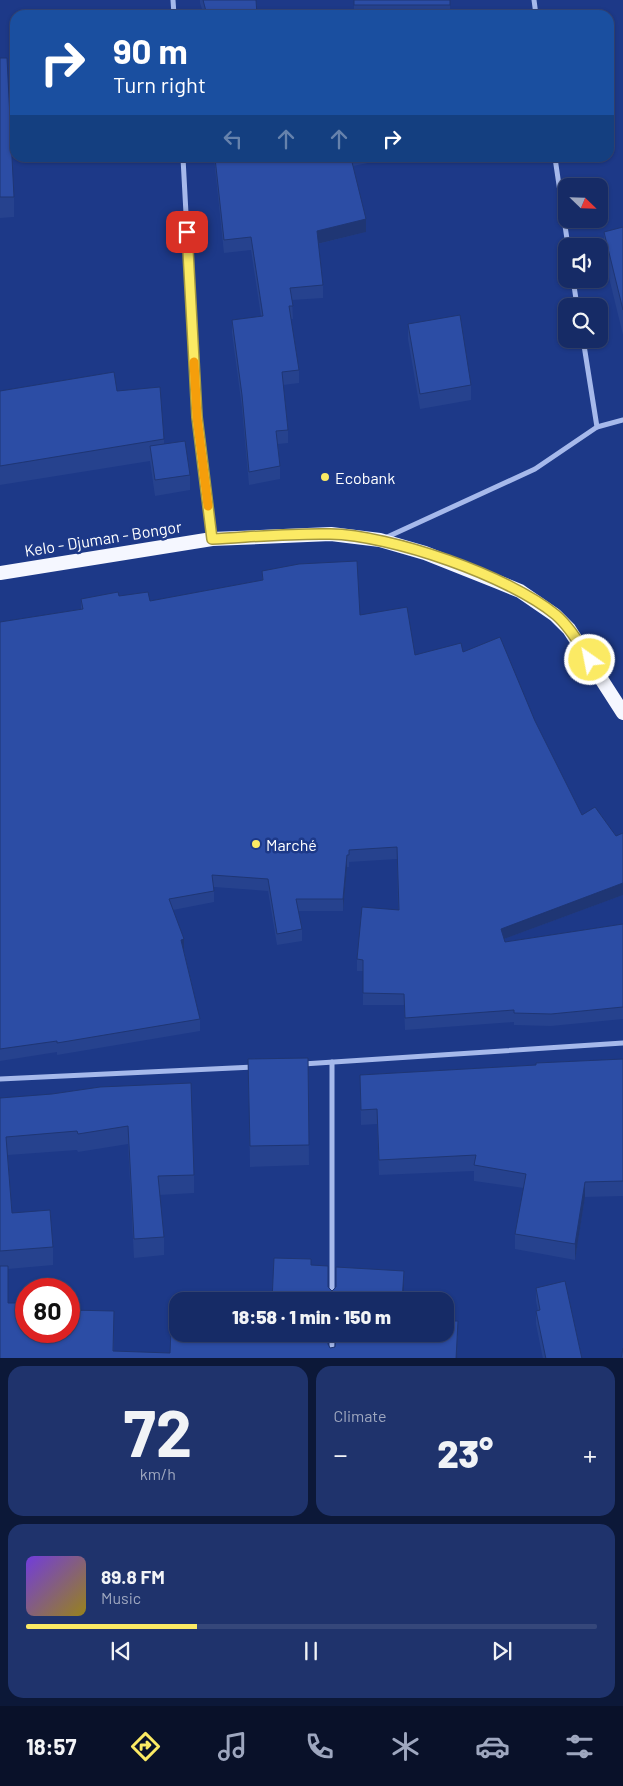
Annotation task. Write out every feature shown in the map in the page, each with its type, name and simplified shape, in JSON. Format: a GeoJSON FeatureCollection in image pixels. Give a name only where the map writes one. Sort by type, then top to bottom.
{"type":"FeatureCollection","features":[{"type":"Feature","properties":{"kind":"highway","name":"Kelo - Djuman - Bongor"},"geometry":{"type":"LineString","coordinates":[[0,573],[212,539],[331,534],[380,540],[425,553],[520,591],[555,615],[569,629],[623,713]]}},
{"type":"Feature","properties":{"kind":"street"},"geometry":{"type":"LineString","coordinates":[[183,162],[197,417],[212,539]]}},
{"type":"Feature","properties":{"kind":"street"},"geometry":{"type":"LineString","coordinates":[[556,162],[567,238]]}},
{"type":"Feature","properties":{"kind":"street"},"geometry":{"type":"LineString","coordinates":[[584,348],[597,427]]}},
{"type":"Feature","properties":{"kind":"street"},"geometry":{"type":"LineString","coordinates":[[380,540],[535,469],[597,427],[623,420]]}},
{"type":"Feature","properties":{"kind":"street"},"geometry":{"type":"LineString","coordinates":[[296,1064],[623,1043]]}},
{"type":"Feature","properties":{"kind":"street"},"geometry":{"type":"LineString","coordinates":[[332,1062],[332,1292]]}},
{"type":"Feature","properties":{"kind":"street"},"geometry":{"type":"LineString","coordinates":[[0,1079],[258,1067]]}},
{"type":"Feature","properties":{"kind":"street"},"geometry":{"type":"LineString","coordinates":[[332,1342],[332,1358]]}},
{"type":"Feature","properties":{"kind":"building"},"geometry":{"type":"Polygon","coordinates":[[[203,0],[256,0],[257,10],[206,10],[203,0]]]}},
{"type":"Feature","properties":{"kind":"building"},"geometry":{"type":"Polygon","coordinates":[[[354,0],[450,0],[450,5],[354,5],[354,0]]]}},
{"type":"Feature","properties":{"kind":"building"},"geometry":{"type":"Polygon","coordinates":[[[0,58],[7,58],[10,162],[12,162],[14,197],[0,197],[0,58]]]}},
{"type":"Feature","properties":{"kind":"building"},"geometry":{"type":"Polygon","coordinates":[[[215,162],[352,162],[366,219],[317,231],[323,285],[290,288],[293,306],[289,306],[299,370],[282,372],[288,430],[276,431],[280,466],[249,472],[242,395],[232,320],[263,316],[251,237],[224,240],[215,162]]]}},
{"type":"Feature","properties":{"kind":"building"},"geometry":{"type":"Polygon","coordinates":[[[623,227],[623,310],[608,248],[608,238],[605,238],[604,232],[623,227]]]}},
{"type":"Feature","properties":{"kind":"building"},"geometry":{"type":"Polygon","coordinates":[[[460,315],[471,385],[420,394],[408,324],[460,315]]]}},
{"type":"Feature","properties":{"kind":"building"},"geometry":{"type":"Polygon","coordinates":[[[114,372],[117,391],[160,387],[164,439],[0,466],[0,391],[114,372]]]}},
{"type":"Feature","properties":{"kind":"building"},"geometry":{"type":"Polygon","coordinates":[[[185,441],[190,475],[155,480],[150,446],[185,441]]]}},
{"type":"Feature","properties":{"kind":"building"},"geometry":{"type":"Polygon","coordinates":[[[357,561],[360,615],[407,607],[415,655],[461,643],[463,652],[500,637],[535,721],[582,815],[595,807],[616,836],[623,833],[623,883],[501,929],[505,942],[623,924],[623,1007],[551,1014],[514,1013],[514,1010],[405,1018],[404,994],[363,993],[363,960],[357,959],[362,907],[399,910],[397,847],[349,850],[343,899],[296,899],[302,929],[277,934],[268,879],[212,875],[214,891],[169,899],[184,939],[181,940],[200,1019],[57,1043],[57,1041],[0,1049],[0,622],[83,609],[81,599],[118,592],[119,596],[148,592],[150,601],[263,580],[262,571],[299,564],[357,561]]]}},
{"type":"Feature","properties":{"kind":"building"},"geometry":{"type":"Polygon","coordinates":[[[308,1058],[309,1145],[250,1146],[248,1059],[308,1058]]]}},
{"type":"Feature","properties":{"kind":"building"},"geometry":{"type":"Polygon","coordinates":[[[623,1059],[623,1181],[585,1182],[575,1244],[515,1234],[526,1174],[474,1165],[476,1155],[379,1160],[377,1109],[361,1110],[360,1075],[623,1059]]]}},
{"type":"Feature","properties":{"kind":"building"},"geometry":{"type":"Polygon","coordinates":[[[191,1083],[194,1175],[158,1176],[164,1237],[134,1239],[128,1126],[78,1134],[77,1131],[6,1137],[12,1213],[50,1210],[53,1247],[0,1251],[0,1098],[52,1094],[100,1087],[191,1083]]]}},
{"type":"Feature","properties":{"kind":"building"},"geometry":{"type":"Polygon","coordinates":[[[274,1258],[311,1259],[311,1265],[328,1266],[328,1287],[332,1291],[336,1287],[336,1267],[404,1271],[403,1292],[272,1292],[274,1258]]]}},
{"type":"Feature","properties":{"kind":"building"},"geometry":{"type":"Polygon","coordinates":[[[0,1266],[8,1266],[8,1303],[15,1303],[15,1343],[80,1343],[80,1310],[114,1311],[113,1351],[170,1353],[170,1342],[328,1342],[330,1348],[335,1347],[335,1342],[454,1342],[454,1321],[458,1321],[456,1358],[0,1358],[0,1266]]]}},
{"type":"Feature","properties":{"kind":"building"},"geometry":{"type":"Polygon","coordinates":[[[565,1281],[582,1358],[546,1358],[536,1311],[540,1310],[536,1288],[565,1281]]]}},
{"type":"Feature","properties":{"kind":"slow traffic"},"geometry":{"type":"LineString","coordinates":[[194,362],[197,417],[208,506]]}},
{"type":"Feature","properties":{"kind":"place","name":"Ecobank"},"geometry":{"type":"Point","coordinates":[325,477]}},
{"type":"Feature","properties":{"kind":"place","name":"Marché"},"geometry":{"type":"Point","coordinates":[256,844]}},
{"type":"Feature","properties":{"kind":"route"},"geometry":{"type":"LineString","coordinates":[[187,232],[197,417],[212,539],[293,534],[331,534],[380,540],[425,553],[520,591],[555,615],[569,629],[590,660]]}}]}
